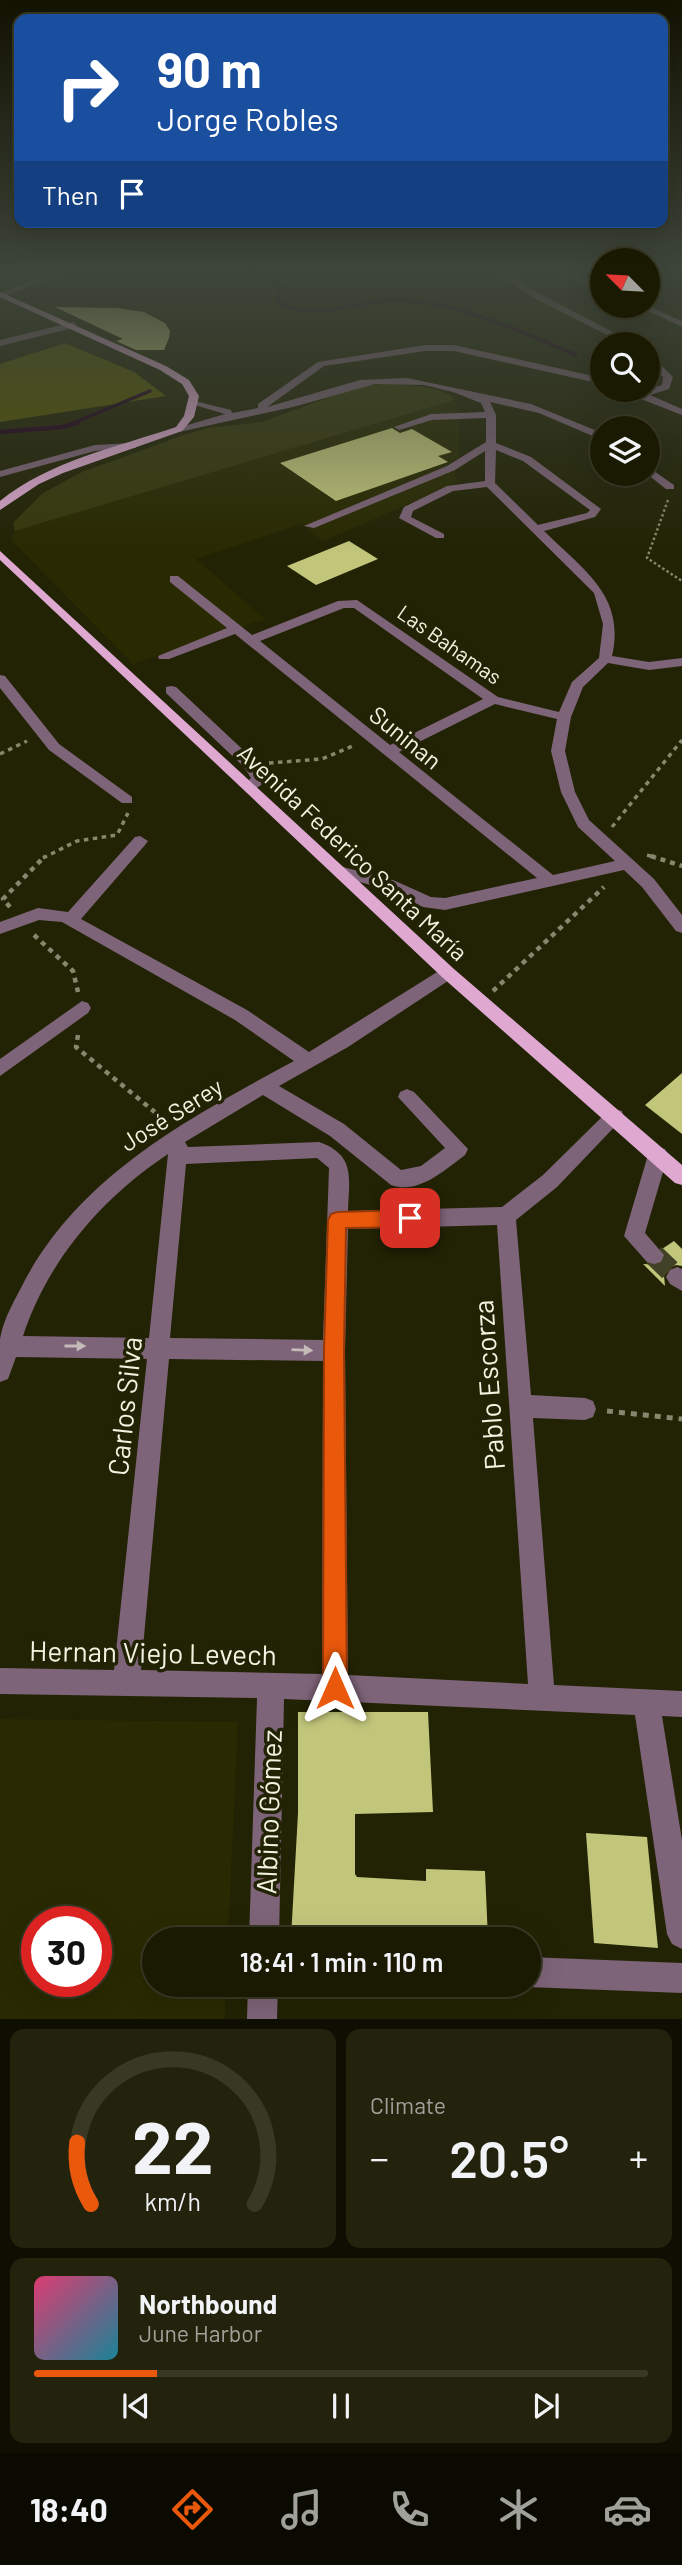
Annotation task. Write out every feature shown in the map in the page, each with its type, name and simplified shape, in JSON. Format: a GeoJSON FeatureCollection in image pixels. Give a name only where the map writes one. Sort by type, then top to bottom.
{"type":"FeatureCollection","features":[{"type":"Feature","properties":{"kind":"main road"},"geometry":{"type":"LineString","coordinates":[[0,507],[14,495],[44,479],[179,429],[189,417],[194,402],[192,390],[186,382],[153,365]]}},
{"type":"Feature","properties":{"kind":"main road","name":"Avenida Federico Santa María"},"geometry":{"type":"LineString","coordinates":[[0,554],[448,973],[682,1177]]}},
{"type":"Feature","properties":{"kind":"street"},"geometry":{"type":"LineString","coordinates":[[255,409],[319,365]]}},
{"type":"Feature","properties":{"kind":"street"},"geometry":{"type":"LineString","coordinates":[[531,365],[590,378]]}},
{"type":"Feature","properties":{"kind":"street"},"geometry":{"type":"LineString","coordinates":[[660,371],[668,382],[660,389]]}},
{"type":"Feature","properties":{"kind":"street"},"geometry":{"type":"LineString","coordinates":[[179,429],[242,411],[293,404],[351,385],[382,380],[429,386],[552,415],[590,432]]}},
{"type":"Feature","properties":{"kind":"street"},"geometry":{"type":"LineString","coordinates":[[480,398],[489,404],[491,415],[490,484],[599,592],[607,609],[609,625],[605,659],[577,685],[564,717],[558,751],[568,792],[583,823],[648,883],[682,927]]}},
{"type":"Feature","properties":{"kind":"street"},"geometry":{"type":"LineString","coordinates":[[194,402],[216,411],[242,411]]}},
{"type":"Feature","properties":{"kind":"street"},"geometry":{"type":"LineString","coordinates":[[658,402],[682,412]]}},
{"type":"Feature","properties":{"kind":"street"},"geometry":{"type":"LineString","coordinates":[[399,426],[431,417],[491,415]]}},
{"type":"Feature","properties":{"kind":"street"},"geometry":{"type":"LineString","coordinates":[[310,526],[451,468],[490,444]]}},
{"type":"Feature","properties":{"kind":"street"},"geometry":{"type":"LineString","coordinates":[[490,444],[527,459],[596,509],[591,514],[537,529]]}},
{"type":"Feature","properties":{"kind":"street"},"geometry":{"type":"LineString","coordinates":[[0,474],[95,448],[132,446]]}},
{"type":"Feature","properties":{"kind":"street"},"geometry":{"type":"LineString","coordinates":[[660,479],[670,487]]}},
{"type":"Feature","properties":{"kind":"street"},"geometry":{"type":"LineString","coordinates":[[440,536],[405,517],[408,509],[451,488],[490,484]]}},
{"type":"Feature","properties":{"kind":"street","name":"Suninan"},"geometry":{"type":"LineString","coordinates":[[174,579],[549,880]]}},
{"type":"Feature","properties":{"kind":"street","name":"Las Bahamas"},"geometry":{"type":"LineString","coordinates":[[249,641],[342,604],[357,604],[494,701],[564,717]]}},
{"type":"Feature","properties":{"kind":"street"},"geometry":{"type":"LineString","coordinates":[[164,656],[236,629]]}},
{"type":"Feature","properties":{"kind":"street"},"geometry":{"type":"LineString","coordinates":[[605,659],[649,666],[682,662]]}},
{"type":"Feature","properties":{"kind":"street"},"geometry":{"type":"LineString","coordinates":[[0,679],[54,747],[127,800]]}},
{"type":"Feature","properties":{"kind":"street"},"geometry":{"type":"LineString","coordinates":[[171,690],[250,764],[259,779],[249,786]]}},
{"type":"Feature","properties":{"kind":"street"},"geometry":{"type":"LineString","coordinates":[[387,752],[494,701]]}},
{"type":"Feature","properties":{"kind":"street"},"geometry":{"type":"LineString","coordinates":[[70,921],[140,842]]}},
{"type":"Feature","properties":{"kind":"street"},"geometry":{"type":"LineString","coordinates":[[343,872],[387,884],[429,903],[486,896],[627,864]]}},
{"type":"Feature","properties":{"kind":"street"},"geometry":{"type":"LineString","coordinates":[[0,928],[51,914],[70,921],[241,1015],[308,1061]]}},
{"type":"Feature","properties":{"kind":"street","name":"José Serey"},"geometry":{"type":"LineString","coordinates":[[0,1371],[7,1346],[33,1282],[54,1246],[114,1181],[179,1133],[308,1061],[448,973]]}},
{"type":"Feature","properties":{"kind":"street"},"geometry":{"type":"LineString","coordinates":[[0,1069],[82,1008]]}},
{"type":"Feature","properties":{"kind":"street"},"geometry":{"type":"LineString","coordinates":[[264,1086],[337,1130],[398,1179],[426,1173],[458,1149],[407,1097]]}},
{"type":"Feature","properties":{"kind":"street"},"geometry":{"type":"LineString","coordinates":[[337,1220],[506,1216],[550,1181],[615,1117]]}},
{"type":"Feature","properties":{"kind":"street","name":"Carlos Silva"},"geometry":{"type":"LineString","coordinates":[[126,1685],[179,1133]]}},
{"type":"Feature","properties":{"kind":"street"},"geometry":{"type":"LineString","coordinates":[[177,1156],[319,1150],[334,1158],[339,1168],[334,1351],[335,1688]]}},
{"type":"Feature","properties":{"kind":"street"},"geometry":{"type":"LineString","coordinates":[[654,1255],[635,1236],[659,1155]]}},
{"type":"Feature","properties":{"kind":"street","name":"Pablo Escorza"},"geometry":{"type":"LineString","coordinates":[[506,1216],[541,1697]]}},
{"type":"Feature","properties":{"kind":"street"},"geometry":{"type":"LineString","coordinates":[[7,1346],[160,1346],[334,1351]]}},
{"type":"Feature","properties":{"kind":"street"},"geometry":{"type":"LineString","coordinates":[[520,1406],[585,1409]]}},
{"type":"Feature","properties":{"kind":"street","name":"Hernan Viejo Levech"},"geometry":{"type":"LineString","coordinates":[[0,1681],[126,1685],[271,1685],[682,1704]]}},
{"type":"Feature","properties":{"kind":"street","name":"Albino Gómez"},"geometry":{"type":"LineString","coordinates":[[264,1927],[271,1685]]}},
{"type":"Feature","properties":{"kind":"street"},"geometry":{"type":"LineString","coordinates":[[647,1703],[682,1934]]}},
{"type":"Feature","properties":{"kind":"street"},"geometry":{"type":"LineString","coordinates":[[541,1973],[682,1978]]}},
{"type":"Feature","properties":{"kind":"street"},"geometry":{"type":"LineString","coordinates":[[262,2019],[263,1997]]}},
{"type":"Feature","properties":{"kind":"path"},"geometry":{"type":"LineString","coordinates":[[670,487],[647,558],[682,581]]}},
{"type":"Feature","properties":{"kind":"path"},"geometry":{"type":"LineString","coordinates":[[0,754],[44,733]]}},
{"type":"Feature","properties":{"kind":"path"},"geometry":{"type":"LineString","coordinates":[[250,764],[322,759],[370,738]]}},
{"type":"Feature","properties":{"kind":"path"},"geometry":{"type":"LineString","coordinates":[[602,840],[682,740]]}},
{"type":"Feature","properties":{"kind":"path"},"geometry":{"type":"LineString","coordinates":[[127,800],[126,822],[117,835],[79,839],[46,852],[1,898],[34,936],[73,971],[82,1008],[76,1047],[179,1133]]}},
{"type":"Feature","properties":{"kind":"path"},"geometry":{"type":"LineString","coordinates":[[487,996],[627,864]]}},
{"type":"Feature","properties":{"kind":"path"},"geometry":{"type":"LineString","coordinates":[[585,1409],[682,1419]]}},
{"type":"Feature","properties":{"kind":"shaded area"},"geometry":{"type":"Polygon","coordinates":[[[0,365],[118,365],[134,372],[166,396],[0,422],[0,365]]]}},
{"type":"Feature","properties":{"kind":"shaded area"},"geometry":{"type":"Polygon","coordinates":[[[388,383],[442,391],[455,400],[15,531],[13,523],[43,493],[82,472],[207,428],[262,422],[357,387],[388,383]]]}},
{"type":"Feature","properties":{"kind":"shaded area"},"geometry":{"type":"Polygon","coordinates":[[[455,400],[459,414],[459,459],[453,461],[457,483],[323,541],[302,524],[196,559],[265,619],[133,664],[11,540],[15,531],[455,400]]]}},
{"type":"Feature","properties":{"kind":"shaded area"},"geometry":{"type":"Polygon","coordinates":[[[0,1719],[238,1722],[229,1927],[142,1927],[142,1997],[226,1997],[225,2019],[0,2019],[0,1719]]]}},
{"type":"Feature","properties":{"kind":"building"},"geometry":{"type":"Polygon","coordinates":[[[392,428],[400,433],[412,429],[452,452],[438,456],[448,462],[336,501],[280,463],[392,428]]]}},
{"type":"Feature","properties":{"kind":"building"},"geometry":{"type":"Polygon","coordinates":[[[349,541],[378,559],[316,585],[287,566],[349,541]]]}},
{"type":"Feature","properties":{"kind":"building"},"geometry":{"type":"Polygon","coordinates":[[[682,1073],[682,1134],[645,1105],[682,1073]]]}},
{"type":"Feature","properties":{"kind":"building"},"geometry":{"type":"Polygon","coordinates":[[[674,1241],[682,1249],[682,1266],[676,1265],[668,1269],[664,1276],[665,1286],[643,1264],[662,1265],[666,1256],[662,1249],[674,1241]]]}},
{"type":"Feature","properties":{"kind":"building"},"geometry":{"type":"Polygon","coordinates":[[[298,1712],[428,1712],[433,1812],[355,1814],[355,1874],[357,1877],[426,1881],[426,1869],[485,1871],[487,1927],[292,1927],[298,1813],[298,1712]]]}},
{"type":"Feature","properties":{"kind":"building"},"geometry":{"type":"Polygon","coordinates":[[[586,1833],[647,1837],[658,1948],[594,1943],[586,1833]]]}},
{"type":"Feature","properties":{"kind":"waterway"},"geometry":{"type":"LineString","coordinates":[[71,424],[150,391]]}},
{"type":"Feature","properties":{"kind":"waterway"},"geometry":{"type":"LineString","coordinates":[[0,432],[62,427],[77,423]]}},
{"type":"Feature","properties":{"kind":"tunnel"},"geometry":{"type":"LineString","coordinates":[[654,1255],[677,1277]]}},
{"type":"Feature","properties":{"kind":"route"},"geometry":{"type":"LineString","coordinates":[[335,1688],[334,1351],[337,1220],[410,1218]]}}]}
